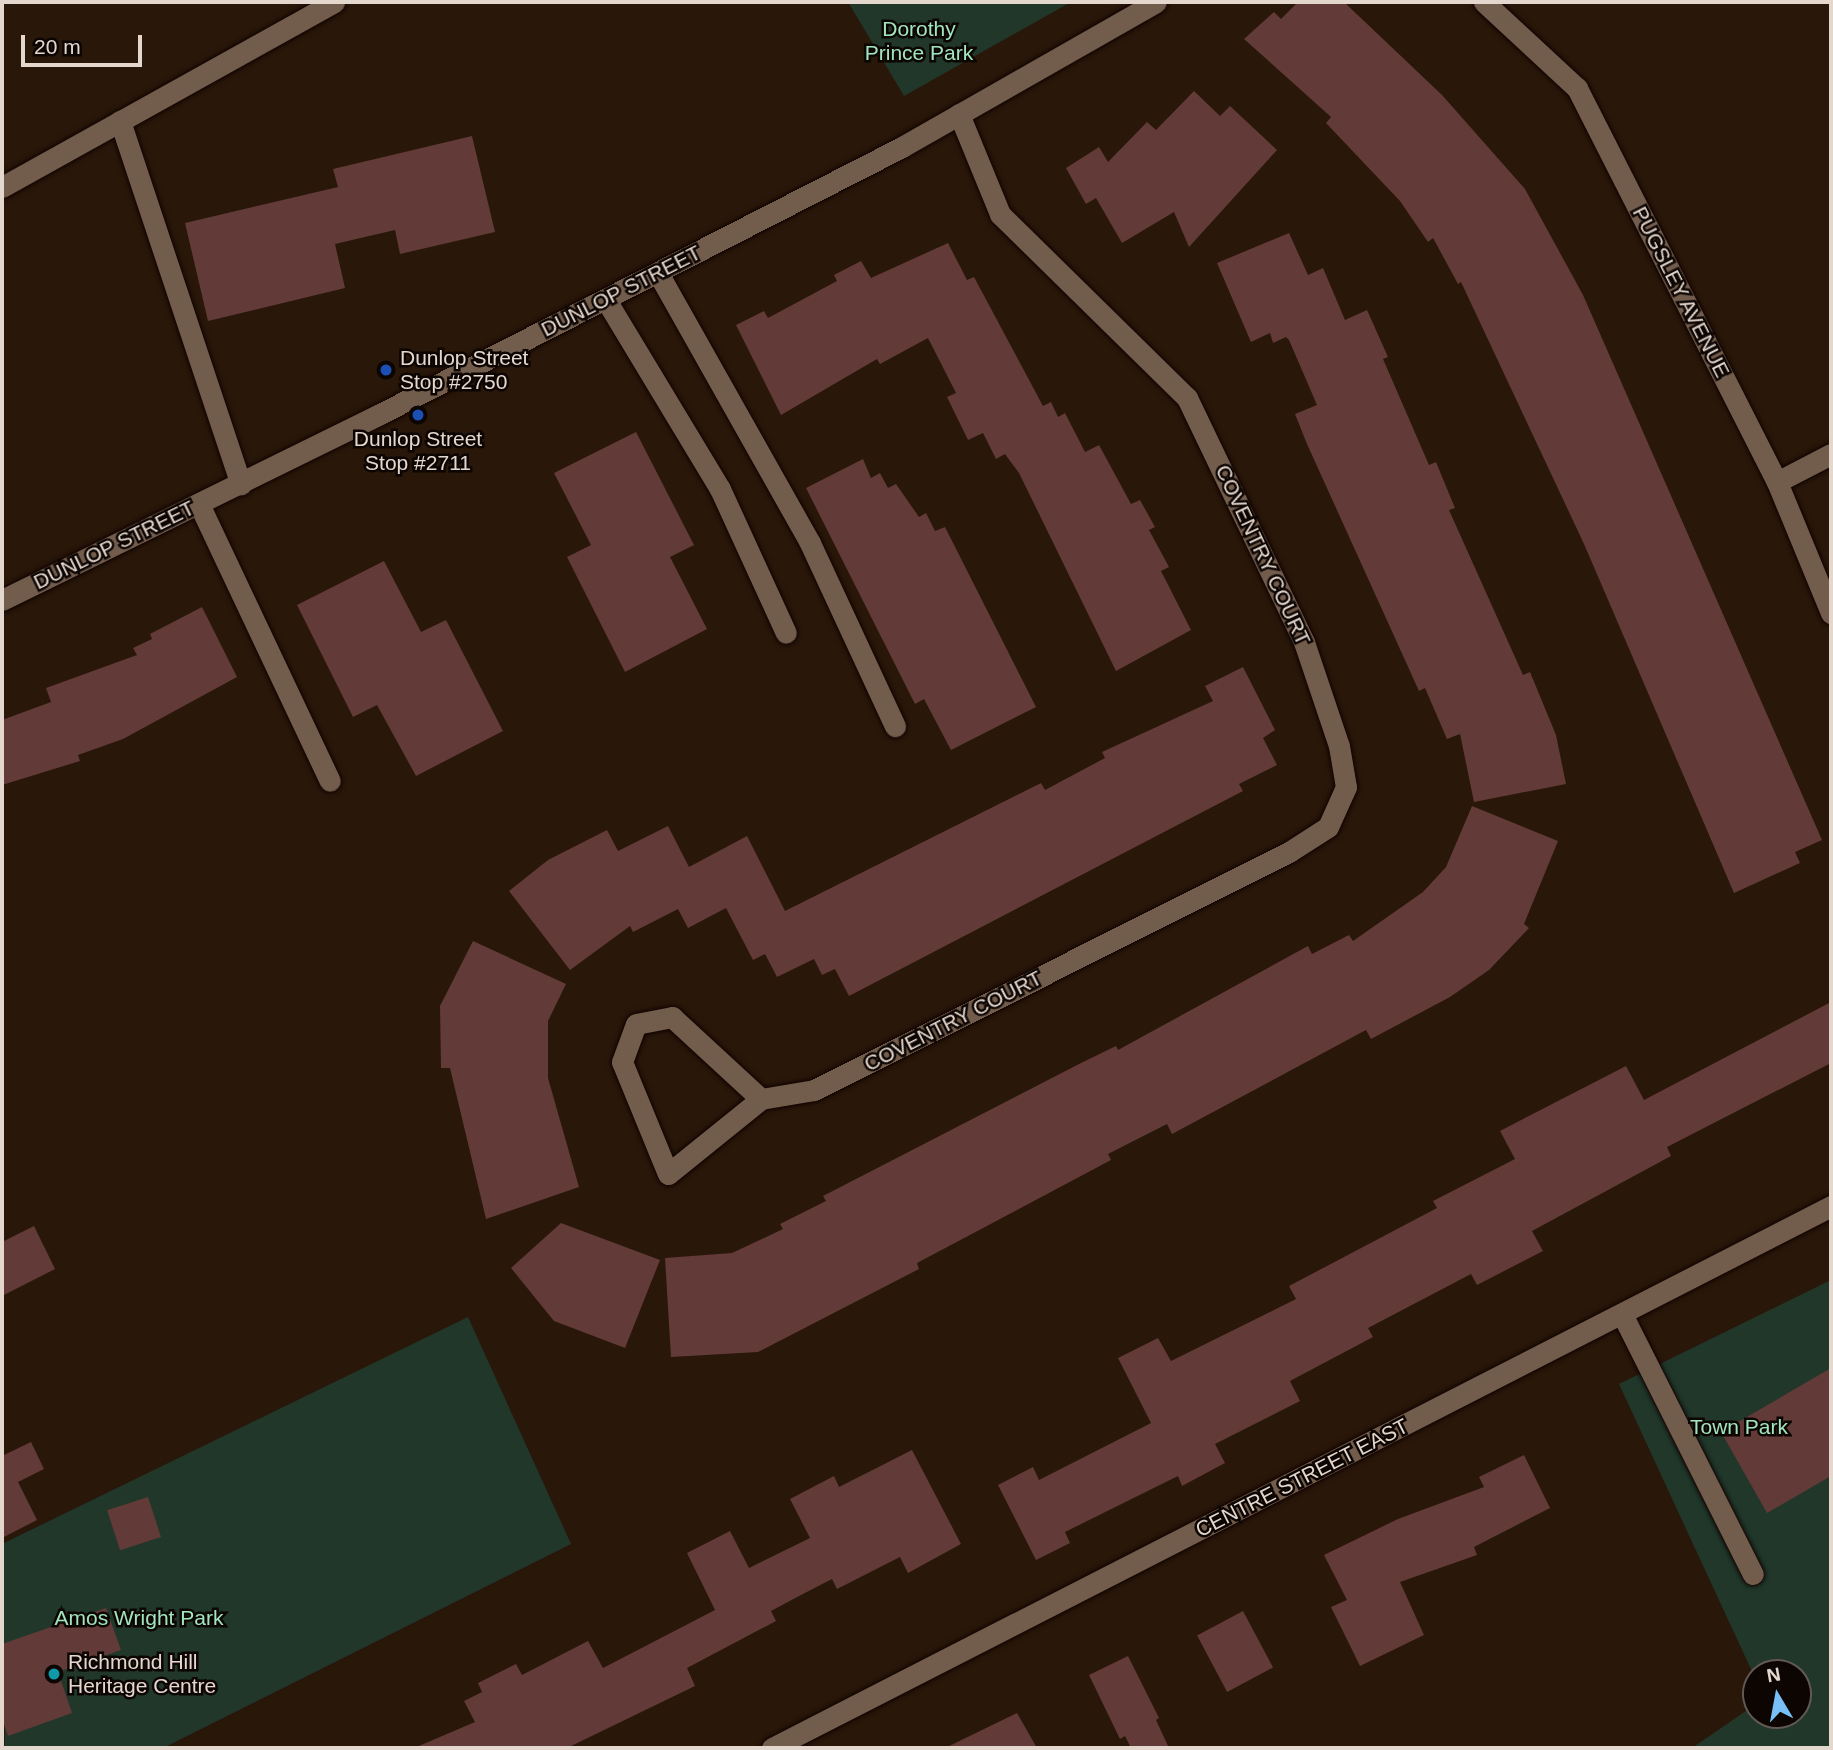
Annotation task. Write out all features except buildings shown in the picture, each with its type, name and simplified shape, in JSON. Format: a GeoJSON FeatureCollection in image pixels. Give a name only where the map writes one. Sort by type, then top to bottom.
{"type":"FeatureCollection","features":[{"type":"Feature","properties":{"kind":"street"},"geometry":{"type":"LineString","coordinates":[[2,187],[334,2]]}},
{"type":"Feature","properties":{"kind":"street","name":"DUNLOP STREET"},"geometry":{"type":"LineString","coordinates":[[2,600],[241,484],[606,300],[958,114],[1156,2]]}},
{"type":"Feature","properties":{"kind":"street","name":"PUGSLEY AVENUE"},"geometry":{"type":"LineString","coordinates":[[1484,2],[1577,88],[1777,482],[1831,614]]}},
{"type":"Feature","properties":{"kind":"street","name":"COVENTRY COURT"},"geometry":{"type":"LineString","coordinates":[[761,1099],[672,1017],[636,1024],[622,1062],[668,1174],[761,1099],[814,1090],[1289,852],[1328,827],[1346,787],[1339,746],[1304,642],[1187,398],[1000,214],[958,114]]}},
{"type":"Feature","properties":{"kind":"street"},"geometry":{"type":"LineString","coordinates":[[120,121],[241,484]]}},
{"type":"Feature","properties":{"kind":"street"},"geometry":{"type":"LineString","coordinates":[[658,273],[810,543],[895,726]]}},
{"type":"Feature","properties":{"kind":"street"},"geometry":{"type":"LineString","coordinates":[[606,300],[720,489],[786,632]]}},
{"type":"Feature","properties":{"kind":"street"},"geometry":{"type":"LineString","coordinates":[[1777,482],[1831,454]]}},
{"type":"Feature","properties":{"kind":"street"},"geometry":{"type":"LineString","coordinates":[[199,504],[330,781]]}},
{"type":"Feature","properties":{"kind":"street","name":"CENTRE STREET EAST"},"geometry":{"type":"LineString","coordinates":[[772,1748],[1831,1206]]}},
{"type":"Feature","properties":{"kind":"street"},"geometry":{"type":"LineString","coordinates":[[1622,1314],[1753,1574]]}},
{"type":"Feature","properties":{"kind":"green space","name":"Dorothy Prince Park"},"geometry":{"type":"Polygon","coordinates":[[[848,2],[1071,2],[904,96],[848,2]]]}},
{"type":"Feature","properties":{"kind":"green space","name":"Town Park"},"geometry":{"type":"Polygon","coordinates":[[[1831,1280],[1831,1748],[1692,1748],[1742,1714],[1742,1729],[1812,1729],[1812,1659],[1746,1659],[1619,1384],[1831,1280]]]}},
{"type":"Feature","properties":{"kind":"green space","name":"Amos Wright Park"},"geometry":{"type":"Polygon","coordinates":[[[468,1317],[571,1544],[163,1748],[5,1748],[2,1544],[468,1317]]]}},
{"type":"Feature","properties":{"kind":"place","name":"Dunlop Street Stop #2750"},"geometry":{"type":"Point","coordinates":[386,370]}},
{"type":"Feature","properties":{"kind":"place","name":"Dunlop Street Stop #2711"},"geometry":{"type":"Point","coordinates":[418,415]}},
{"type":"Feature","properties":{"kind":"place","name":"Richmond Hill Heritage Centre"},"geometry":{"type":"Point","coordinates":[54,1674]}}]}
